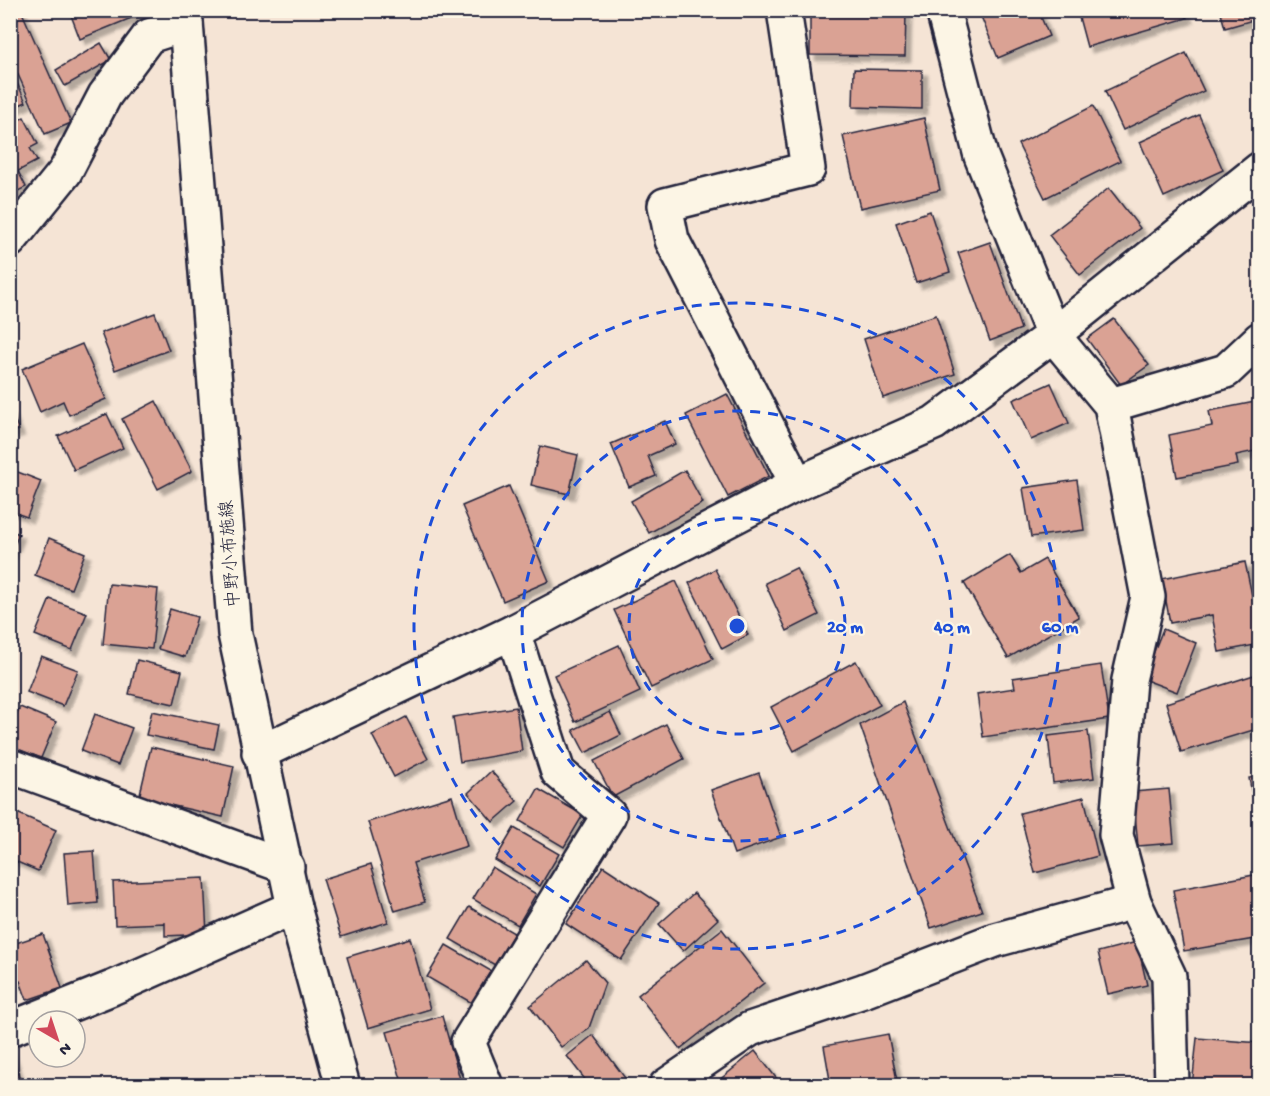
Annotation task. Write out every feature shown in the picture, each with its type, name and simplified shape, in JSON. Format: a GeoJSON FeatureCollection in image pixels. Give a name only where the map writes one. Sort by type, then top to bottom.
{"type":"FeatureCollection","features":[{"type":"Feature","properties":{"kind":"street"},"geometry":{"type":"LineString","coordinates":[[784,10],[808,169],[665,205],[672,240],[797,484]]}},
{"type":"Feature","properties":{"kind":"street"},"geometry":{"type":"LineString","coordinates":[[943,10],[981,156],[1053,335],[1111,405],[1148,597],[1129,680],[1116,835],[1134,903],[1169,976],[1172,1086]]}},
{"type":"Feature","properties":{"kind":"street"},"geometry":{"type":"LineString","coordinates":[[10,240],[65,172],[105,95],[149,36],[185,17]]}},
{"type":"Feature","properties":{"kind":"street","name":"中野小布施線"},"geometry":{"type":"LineString","coordinates":[[185,17],[235,634],[294,907],[343,1086]]}},
{"type":"Feature","properties":{"kind":"street"},"geometry":{"type":"LineString","coordinates":[[260,753],[513,632],[797,484],[934,423],[1053,335],[1260,169]]}},
{"type":"Feature","properties":{"kind":"street"},"geometry":{"type":"LineString","coordinates":[[1111,405],[1226,371],[1260,339]]}},
{"type":"Feature","properties":{"kind":"street"},"geometry":{"type":"LineString","coordinates":[[486,1086],[468,1042],[609,815],[558,772],[513,632]]}},
{"type":"Feature","properties":{"kind":"street"},"geometry":{"type":"LineString","coordinates":[[10,766],[287,867]]}},
{"type":"Feature","properties":{"kind":"street"},"geometry":{"type":"LineString","coordinates":[[666,1086],[750,1029],[863,991],[995,940],[1134,903]]}},
{"type":"Feature","properties":{"kind":"street"},"geometry":{"type":"LineString","coordinates":[[10,1029],[294,907]]}},
{"type":"Feature","properties":{"kind":"building"},"geometry":{"type":"Polygon","coordinates":[[[10,10],[21,10],[71,123],[45,134],[10,57],[10,10]]]}},
{"type":"Feature","properties":{"kind":"building"},"geometry":{"type":"Polygon","coordinates":[[[69,10],[140,10],[141,14],[80,39],[69,10]]]}},
{"type":"Feature","properties":{"kind":"building"},"geometry":{"type":"Polygon","coordinates":[[[989,10],[1038,10],[1049,36],[998,58],[980,14],[989,10]]]}},
{"type":"Feature","properties":{"kind":"building"},"geometry":{"type":"Polygon","coordinates":[[[1077,10],[1185,10],[1187,18],[1087,47],[1077,10]]]}},
{"type":"Feature","properties":{"kind":"building"},"geometry":{"type":"Polygon","coordinates":[[[1220,10],[1260,10],[1260,18],[1225,28],[1220,10]]]}},
{"type":"Feature","properties":{"kind":"building"},"geometry":{"type":"Polygon","coordinates":[[[810,11],[906,12],[905,56],[810,55],[810,11]]]}},
{"type":"Feature","properties":{"kind":"building"},"geometry":{"type":"Polygon","coordinates":[[[101,43],[111,60],[65,86],[56,70],[101,43]]]}},
{"type":"Feature","properties":{"kind":"building"},"geometry":{"type":"Polygon","coordinates":[[[1186,53],[1204,91],[1123,130],[1105,91],[1186,53]]]}},
{"type":"Feature","properties":{"kind":"building"},"geometry":{"type":"Polygon","coordinates":[[[10,68],[26,102],[10,109],[10,68]]]}},
{"type":"Feature","properties":{"kind":"building"},"geometry":{"type":"Polygon","coordinates":[[[854,69],[922,70],[922,109],[853,107],[854,69]]]}},
{"type":"Feature","properties":{"kind":"building"},"geometry":{"type":"Polygon","coordinates":[[[1093,106],[1120,161],[1045,198],[1018,144],[1093,106]]]}},
{"type":"Feature","properties":{"kind":"building"},"geometry":{"type":"Polygon","coordinates":[[[1199,115],[1223,170],[1164,197],[1140,142],[1199,115]]]}},
{"type":"Feature","properties":{"kind":"building"},"geometry":{"type":"Polygon","coordinates":[[[24,117],[38,144],[30,148],[37,161],[18,171],[26,187],[10,195],[10,125],[24,117]]]}},
{"type":"Feature","properties":{"kind":"building"},"geometry":{"type":"Polygon","coordinates":[[[924,118],[940,190],[860,208],[843,136],[924,118]]]}},
{"type":"Feature","properties":{"kind":"building"},"geometry":{"type":"Polygon","coordinates":[[[1109,188],[1140,228],[1080,275],[1049,235],[1109,188]]]}},
{"type":"Feature","properties":{"kind":"building"},"geometry":{"type":"Polygon","coordinates":[[[930,211],[950,272],[916,283],[896,223],[930,211]]]}},
{"type":"Feature","properties":{"kind":"building"},"geometry":{"type":"Polygon","coordinates":[[[990,242],[1021,329],[990,341],[958,253],[990,242]]]}},
{"type":"Feature","properties":{"kind":"building"},"geometry":{"type":"Polygon","coordinates":[[[155,313],[169,350],[115,370],[101,333],[155,313]]]}},
{"type":"Feature","properties":{"kind":"building"},"geometry":{"type":"Polygon","coordinates":[[[936,315],[955,374],[883,398],[864,339],[936,315]]]}},
{"type":"Feature","properties":{"kind":"building"},"geometry":{"type":"Polygon","coordinates":[[[1114,319],[1149,365],[1121,385],[1087,339],[1114,319]]]}},
{"type":"Feature","properties":{"kind":"building"},"geometry":{"type":"Polygon","coordinates":[[[82,344],[106,399],[69,415],[63,401],[40,412],[22,369],[82,344]]]}},
{"type":"Feature","properties":{"kind":"building"},"geometry":{"type":"Polygon","coordinates":[[[1051,383],[1069,423],[1031,440],[1013,400],[1051,383]]]}},
{"type":"Feature","properties":{"kind":"building"},"geometry":{"type":"Polygon","coordinates":[[[727,394],[769,476],[728,497],[686,415],[727,394]]]}},
{"type":"Feature","properties":{"kind":"building"},"geometry":{"type":"Polygon","coordinates":[[[156,401],[192,471],[158,489],[122,419],[156,401]]]}},
{"type":"Feature","properties":{"kind":"building"},"geometry":{"type":"Polygon","coordinates":[[[1260,401],[1260,450],[1236,455],[1238,465],[1177,477],[1169,435],[1212,426],[1209,411],[1260,401]]]}},
{"type":"Feature","properties":{"kind":"building"},"geometry":{"type":"Polygon","coordinates":[[[10,410],[19,430],[10,433],[10,410]]]}},
{"type":"Feature","properties":{"kind":"building"},"geometry":{"type":"Polygon","coordinates":[[[107,414],[123,448],[74,470],[58,436],[107,414]]]}},
{"type":"Feature","properties":{"kind":"building"},"geometry":{"type":"Polygon","coordinates":[[[665,421],[675,444],[648,456],[656,476],[629,487],[611,444],[665,421]]]}},
{"type":"Feature","properties":{"kind":"building"},"geometry":{"type":"Polygon","coordinates":[[[540,446],[578,455],[569,494],[531,485],[540,446]]]}},
{"type":"Feature","properties":{"kind":"building"},"geometry":{"type":"Polygon","coordinates":[[[10,469],[41,481],[27,517],[10,511],[10,469]]]}},
{"type":"Feature","properties":{"kind":"building"},"geometry":{"type":"Polygon","coordinates":[[[685,470],[703,503],[649,533],[631,501],[685,470]]]}},
{"type":"Feature","properties":{"kind":"building"},"geometry":{"type":"Polygon","coordinates":[[[1077,480],[1084,530],[1031,537],[1023,488],[1077,480]]]}},
{"type":"Feature","properties":{"kind":"building"},"geometry":{"type":"Polygon","coordinates":[[[509,486],[549,581],[503,601],[462,506],[509,486]]]}},
{"type":"Feature","properties":{"kind":"building"},"geometry":{"type":"Polygon","coordinates":[[[10,530],[19,534],[10,555],[10,530]]]}},
{"type":"Feature","properties":{"kind":"building"},"geometry":{"type":"Polygon","coordinates":[[[49,538],[85,553],[71,589],[35,575],[49,538]]]}},
{"type":"Feature","properties":{"kind":"building"},"geometry":{"type":"Polygon","coordinates":[[[1010,555],[1021,573],[1045,559],[1079,617],[1008,658],[964,583],[1010,555]]]}},
{"type":"Feature","properties":{"kind":"building"},"geometry":{"type":"Polygon","coordinates":[[[1245,562],[1260,644],[1219,652],[1212,615],[1170,623],[1162,579],[1245,562]]]}},
{"type":"Feature","properties":{"kind":"building"},"geometry":{"type":"Polygon","coordinates":[[[796,568],[819,615],[787,631],[765,583],[796,568]]]}},
{"type":"Feature","properties":{"kind":"building"},"geometry":{"type":"Polygon","coordinates":[[[715,569],[748,635],[722,649],[689,583],[715,569]]]}},
{"type":"Feature","properties":{"kind":"building"},"geometry":{"type":"Polygon","coordinates":[[[676,581],[713,659],[651,688],[614,610],[676,581]]]}},
{"type":"Feature","properties":{"kind":"building"},"geometry":{"type":"Polygon","coordinates":[[[109,584],[158,589],[152,649],[103,644],[109,584]]]}},
{"type":"Feature","properties":{"kind":"building"},"geometry":{"type":"Polygon","coordinates":[[[50,599],[87,613],[72,650],[35,635],[50,599]]]}},
{"type":"Feature","properties":{"kind":"building"},"geometry":{"type":"Polygon","coordinates":[[[170,609],[197,617],[185,657],[158,649],[170,609]]]}},
{"type":"Feature","properties":{"kind":"building"},"geometry":{"type":"Polygon","coordinates":[[[1163,629],[1196,643],[1177,692],[1143,679],[1163,629]]]}},
{"type":"Feature","properties":{"kind":"building"},"geometry":{"type":"Polygon","coordinates":[[[619,645],[640,692],[575,722],[554,675],[619,645]]]}},
{"type":"Feature","properties":{"kind":"building"},"geometry":{"type":"Polygon","coordinates":[[[41,656],[78,670],[63,706],[27,692],[41,656]]]}},
{"type":"Feature","properties":{"kind":"building"},"geometry":{"type":"Polygon","coordinates":[[[137,660],[182,671],[174,704],[129,694],[137,660]]]}},
{"type":"Feature","properties":{"kind":"building"},"geometry":{"type":"Polygon","coordinates":[[[856,661],[880,705],[794,751],[771,707],[856,661]]]}},
{"type":"Feature","properties":{"kind":"building"},"geometry":{"type":"Polygon","coordinates":[[[1101,665],[1109,719],[983,737],[977,694],[1015,688],[1013,678],[1101,665]]]}},
{"type":"Feature","properties":{"kind":"building"},"geometry":{"type":"Polygon","coordinates":[[[1257,674],[1260,682],[1260,728],[1181,752],[1166,703],[1257,674]]]}},
{"type":"Feature","properties":{"kind":"building"},"geometry":{"type":"Polygon","coordinates":[[[903,702],[982,911],[931,928],[860,725],[903,702]]]}},
{"type":"Feature","properties":{"kind":"building"},"geometry":{"type":"Polygon","coordinates":[[[20,707],[56,722],[41,758],[10,746],[10,730],[20,707]]]}},
{"type":"Feature","properties":{"kind":"building"},"geometry":{"type":"Polygon","coordinates":[[[516,707],[522,751],[460,762],[453,717],[516,707]]]}},
{"type":"Feature","properties":{"kind":"building"},"geometry":{"type":"Polygon","coordinates":[[[152,711],[219,725],[214,749],[146,735],[152,711]]]}},
{"type":"Feature","properties":{"kind":"building"},"geometry":{"type":"Polygon","coordinates":[[[610,712],[621,735],[585,753],[573,730],[610,712]]]}},
{"type":"Feature","properties":{"kind":"building"},"geometry":{"type":"Polygon","coordinates":[[[95,714],[132,728],[118,765],[81,751],[95,714]]]}},
{"type":"Feature","properties":{"kind":"building"},"geometry":{"type":"Polygon","coordinates":[[[406,717],[428,759],[394,777],[372,735],[406,717]]]}},
{"type":"Feature","properties":{"kind":"building"},"geometry":{"type":"Polygon","coordinates":[[[666,724],[684,759],[613,797],[594,761],[666,724]]]}},
{"type":"Feature","properties":{"kind":"building"},"geometry":{"type":"Polygon","coordinates":[[[1088,731],[1094,778],[1053,783],[1048,736],[1088,731]]]}},
{"type":"Feature","properties":{"kind":"building"},"geometry":{"type":"Polygon","coordinates":[[[151,747],[234,766],[223,817],[139,798],[151,747]]]}},
{"type":"Feature","properties":{"kind":"building"},"geometry":{"type":"Polygon","coordinates":[[[491,771],[517,801],[493,822],[468,793],[491,771]]]}},
{"type":"Feature","properties":{"kind":"building"},"geometry":{"type":"Polygon","coordinates":[[[759,773],[781,837],[734,854],[711,790],[759,773]]]}},
{"type":"Feature","properties":{"kind":"building"},"geometry":{"type":"Polygon","coordinates":[[[1260,776],[1260,824],[1258,824],[1249,778],[1260,776]]]}},
{"type":"Feature","properties":{"kind":"building"},"geometry":{"type":"Polygon","coordinates":[[[538,789],[583,815],[564,847],[520,821],[538,789]]]}},
{"type":"Feature","properties":{"kind":"building"},"geometry":{"type":"Polygon","coordinates":[[[1169,789],[1174,843],[1138,846],[1133,792],[1169,789]]]}},
{"type":"Feature","properties":{"kind":"building"},"geometry":{"type":"Polygon","coordinates":[[[452,796],[467,846],[413,863],[425,902],[395,911],[368,822],[452,796]]]}},
{"type":"Feature","properties":{"kind":"building"},"geometry":{"type":"Polygon","coordinates":[[[1084,797],[1098,856],[1035,873],[1020,813],[1084,797]]]}},
{"type":"Feature","properties":{"kind":"building"},"geometry":{"type":"Polygon","coordinates":[[[10,810],[56,830],[38,871],[10,859],[10,810]]]}},
{"type":"Feature","properties":{"kind":"building"},"geometry":{"type":"Polygon","coordinates":[[[514,828],[559,854],[540,886],[495,860],[514,828]]]}},
{"type":"Feature","properties":{"kind":"building"},"geometry":{"type":"Polygon","coordinates":[[[94,851],[98,903],[68,906],[64,853],[94,851]]]}},
{"type":"Feature","properties":{"kind":"building"},"geometry":{"type":"Polygon","coordinates":[[[371,864],[388,922],[341,937],[323,879],[371,864]]]}},
{"type":"Feature","properties":{"kind":"building"},"geometry":{"type":"Polygon","coordinates":[[[603,866],[659,903],[621,960],[566,924],[603,866]]]}},
{"type":"Feature","properties":{"kind":"building"},"geometry":{"type":"Polygon","coordinates":[[[492,867],[536,894],[518,925],[473,899],[492,867]]]}},
{"type":"Feature","properties":{"kind":"building"},"geometry":{"type":"Polygon","coordinates":[[[1254,875],[1260,909],[1260,938],[1184,951],[1173,890],[1254,875]]]}},
{"type":"Feature","properties":{"kind":"building"},"geometry":{"type":"Polygon","coordinates":[[[204,878],[207,934],[165,936],[165,923],[115,925],[113,882],[204,878]]]}},
{"type":"Feature","properties":{"kind":"building"},"geometry":{"type":"Polygon","coordinates":[[[694,893],[718,919],[683,951],[659,924],[694,893]]]}},
{"type":"Feature","properties":{"kind":"building"},"geometry":{"type":"Polygon","coordinates":[[[469,907],[514,933],[495,965],[450,939],[469,907]]]}},
{"type":"Feature","properties":{"kind":"building"},"geometry":{"type":"Polygon","coordinates":[[[722,929],[764,983],[680,1049],[638,995],[722,929]]]}},
{"type":"Feature","properties":{"kind":"building"},"geometry":{"type":"Polygon","coordinates":[[[43,934],[62,988],[27,1000],[20,981],[10,985],[10,945],[43,934]]]}},
{"type":"Feature","properties":{"kind":"building"},"geometry":{"type":"Polygon","coordinates":[[[410,938],[430,1009],[368,1028],[347,957],[410,938]]]}},
{"type":"Feature","properties":{"kind":"building"},"geometry":{"type":"Polygon","coordinates":[[[1137,942],[1147,985],[1108,994],[1098,952],[1137,942]]]}},
{"type":"Feature","properties":{"kind":"building"},"geometry":{"type":"Polygon","coordinates":[[[446,945],[491,971],[472,1003],[427,977],[446,945]]]}},
{"type":"Feature","properties":{"kind":"building"},"geometry":{"type":"Polygon","coordinates":[[[586,960],[605,983],[589,1028],[561,1047],[530,1006],[586,960]]]}},
{"type":"Feature","properties":{"kind":"building"},"geometry":{"type":"Polygon","coordinates":[[[442,1016],[462,1086],[403,1086],[387,1032],[442,1016]]]}},
{"type":"Feature","properties":{"kind":"building"},"geometry":{"type":"Polygon","coordinates":[[[888,1034],[898,1086],[831,1086],[824,1046],[888,1034]]]}},
{"type":"Feature","properties":{"kind":"building"},"geometry":{"type":"Polygon","coordinates":[[[593,1035],[628,1082],[623,1086],[590,1086],[567,1056],[593,1035]]]}},
{"type":"Feature","properties":{"kind":"building"},"geometry":{"type":"Polygon","coordinates":[[[1197,1038],[1260,1043],[1260,1086],[1192,1086],[1197,1038]]]}},
{"type":"Feature","properties":{"kind":"building"},"geometry":{"type":"Polygon","coordinates":[[[10,1049],[21,1082],[11,1086],[10,1086],[10,1049]]]}},
{"type":"Feature","properties":{"kind":"building"},"geometry":{"type":"Polygon","coordinates":[[[755,1051],[781,1084],[712,1086],[755,1051]]]}},
{"type":"Feature","properties":{"kind":"building"},"geometry":{"type":"Polygon","coordinates":[[[1061,1080],[1139,1082],[1139,1086],[1061,1086],[1061,1080]]]}}]}
